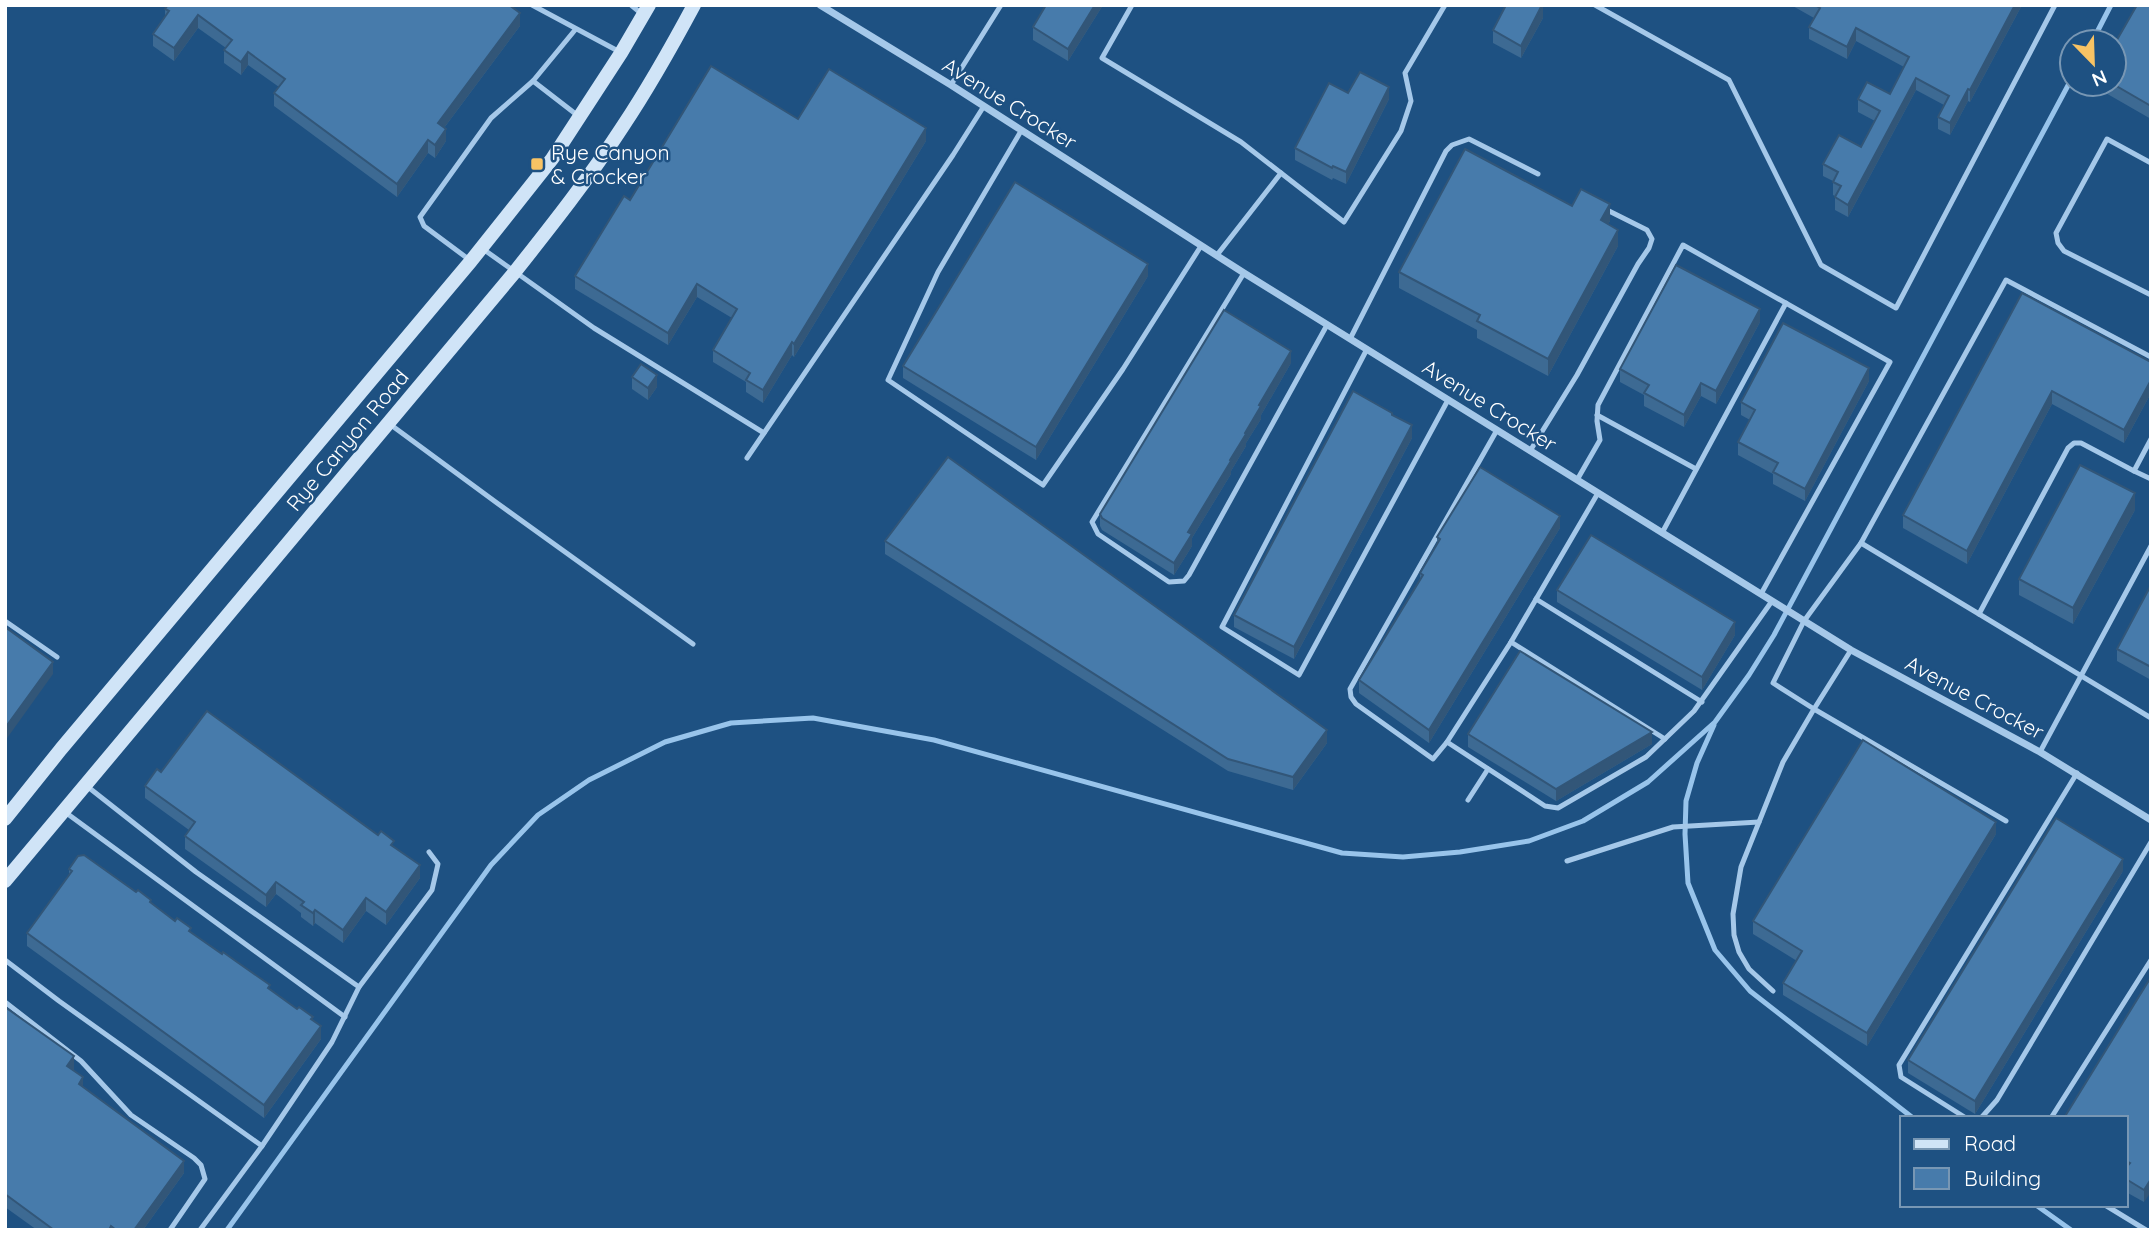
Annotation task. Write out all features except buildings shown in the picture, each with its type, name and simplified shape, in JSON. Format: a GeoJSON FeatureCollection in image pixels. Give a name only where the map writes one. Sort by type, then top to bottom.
{"type":"FeatureCollection","features":[{"type":"Feature","properties":{"kind":"main road","name":"Rye Canyon Road"},"geometry":{"type":"LineString","coordinates":[[6,878],[514,273],[624,125],[694,5]]}},
{"type":"Feature","properties":{"kind":"main road","name":"Rye Canyon Road"},"geometry":{"type":"LineString","coordinates":[[5,819],[471,261],[551,159],[646,10]]}},
{"type":"Feature","properties":{"kind":"street","name":"Avenue Crocker"},"geometry":{"type":"LineString","coordinates":[[820,5],[951,85],[1327,325],[1851,650],[2040,752],[2151,820]]}},
{"type":"Feature","properties":{"kind":"lane"},"geometry":{"type":"LineString","coordinates":[[531,5],[621,53]]}},
{"type":"Feature","properties":{"kind":"lane"},"geometry":{"type":"LineString","coordinates":[[631,5],[646,10]]}},
{"type":"Feature","properties":{"kind":"lane"},"geometry":{"type":"LineString","coordinates":[[951,85],[1001,5]]}},
{"type":"Feature","properties":{"kind":"lane"},"geometry":{"type":"LineString","coordinates":[[1132,5],[1102,58],[1241,142],[1344,222],[1401,131],[1411,101],[1405,73],[1445,5]]}},
{"type":"Feature","properties":{"kind":"lane"},"geometry":{"type":"LineString","coordinates":[[1599,6],[1729,80],[1821,265],[1896,308],[2055,5]]}},
{"type":"Feature","properties":{"kind":"lane"},"geometry":{"type":"LineString","coordinates":[[471,261],[424,226],[420,217],[491,118],[533,81],[575,30]]}},
{"type":"Feature","properties":{"kind":"lane"},"geometry":{"type":"LineString","coordinates":[[533,81],[580,117]]}},
{"type":"Feature","properties":{"kind":"lane"},"geometry":{"type":"LineString","coordinates":[[747,458],[984,106]]}},
{"type":"Feature","properties":{"kind":"lane"},"geometry":{"type":"LineString","coordinates":[[1021,131],[938,272],[888,380],[1043,485],[1123,369],[1201,246]]}},
{"type":"Feature","properties":{"kind":"lane"},"geometry":{"type":"LineString","coordinates":[[1350,339],[1446,151],[1452,145],[1469,139],[1538,174]]}},
{"type":"Feature","properties":{"kind":"lane"},"geometry":{"type":"LineString","coordinates":[[2151,163],[2107,139],[2056,233],[2058,243],[2064,251],[2151,295]]}},
{"type":"Feature","properties":{"kind":"lane"},"geometry":{"type":"LineString","coordinates":[[1217,256],[1281,173]]}},
{"type":"Feature","properties":{"kind":"lane"},"geometry":{"type":"LineString","coordinates":[[1530,451],[1577,376],[1652,239],[1647,230],[1600,206]]}},
{"type":"Feature","properties":{"kind":"lane"},"geometry":{"type":"LineString","coordinates":[[1577,480],[1600,440],[1598,405],[1683,246],[1890,362],[1761,594]]}},
{"type":"Feature","properties":{"kind":"lane"},"geometry":{"type":"LineString","coordinates":[[481,248],[594,328],[764,433]]}},
{"type":"Feature","properties":{"kind":"lane"},"geometry":{"type":"LineString","coordinates":[[1244,273],[1092,522],[1098,534],[1169,582],[1184,580],[1189,575],[1327,325]]}},
{"type":"Feature","properties":{"kind":"lane"},"geometry":{"type":"LineString","coordinates":[[2006,821],[1773,683],[1804,621],[1860,543],[2006,280],[2151,356]]}},
{"type":"Feature","properties":{"kind":"lane"},"geometry":{"type":"LineString","coordinates":[[1662,533],[1786,303]]}},
{"type":"Feature","properties":{"kind":"lane"},"geometry":{"type":"LineString","coordinates":[[1367,349],[1222,627],[1299,675],[1448,400]]}},
{"type":"Feature","properties":{"kind":"lane"},"geometry":{"type":"LineString","coordinates":[[1597,415],[1696,469]]}},
{"type":"Feature","properties":{"kind":"lane"},"geometry":{"type":"LineString","coordinates":[[389,423],[693,644]]}},
{"type":"Feature","properties":{"kind":"lane"},"geometry":{"type":"LineString","coordinates":[[1497,430],[1350,689],[1356,704],[1433,759],[1447,742],[1511,642],[1598,493]]}},
{"type":"Feature","properties":{"kind":"lane"},"geometry":{"type":"LineString","coordinates":[[2134,471],[2151,439]]}},
{"type":"Feature","properties":{"kind":"lane"},"geometry":{"type":"LineString","coordinates":[[1979,614],[2068,449],[2074,443],[2081,443],[2151,479]]}},
{"type":"Feature","properties":{"kind":"lane"},"geometry":{"type":"LineString","coordinates":[[1860,543],[2151,718]]}},
{"type":"Feature","properties":{"kind":"lane"},"geometry":{"type":"LineString","coordinates":[[2040,752],[2151,546]]}},
{"type":"Feature","properties":{"kind":"lane"},"geometry":{"type":"LineString","coordinates":[[1536,599],[1702,702]]}},
{"type":"Feature","properties":{"kind":"lane"},"geometry":{"type":"LineString","coordinates":[[1447,742],[1545,806],[1558,808],[1646,757],[1694,711],[1772,601]]}},
{"type":"Feature","properties":{"kind":"lane"},"geometry":{"type":"LineString","coordinates":[[5,621],[57,657]]}},
{"type":"Feature","properties":{"kind":"lane"},"geometry":{"type":"LineString","coordinates":[[1511,642],[1665,739]]}},
{"type":"Feature","properties":{"kind":"lane"},"geometry":{"type":"LineString","coordinates":[[1773,991],[1749,969],[1739,952],[1734,935],[1733,914],[1741,867],[1783,762],[1851,650]]}},
{"type":"Feature","properties":{"kind":"lane"},"geometry":{"type":"LineString","coordinates":[[1468,800],[1488,769]]}},
{"type":"Feature","properties":{"kind":"lane"},"geometry":{"type":"LineString","coordinates":[[1963,1116],[1901,1077],[1899,1065],[2077,773]]}},
{"type":"Feature","properties":{"kind":"lane"},"geometry":{"type":"LineString","coordinates":[[85,785],[196,872],[359,987]]}},
{"type":"Feature","properties":{"kind":"lane"},"geometry":{"type":"LineString","coordinates":[[63,811],[345,1017]]}},
{"type":"Feature","properties":{"kind":"lane"},"geometry":{"type":"LineString","coordinates":[[1567,861],[1680,826],[1759,822]]}},
{"type":"Feature","properties":{"kind":"lane"},"geometry":{"type":"LineString","coordinates":[[1983,1116],[1997,1100],[2151,842]]}},
{"type":"Feature","properties":{"kind":"lane"},"geometry":{"type":"LineString","coordinates":[[200,1230],[262,1146],[332,1042],[359,987],[432,890],[438,864],[429,852]]}},
{"type":"Feature","properties":{"kind":"lane"},"geometry":{"type":"LineString","coordinates":[[5,960],[262,1146]]}},
{"type":"Feature","properties":{"kind":"lane"},"geometry":{"type":"LineString","coordinates":[[2053,1116],[2151,960]]}},
{"type":"Feature","properties":{"kind":"lane"},"geometry":{"type":"LineString","coordinates":[[5,1002],[81,1061],[131,1115],[201,1165],[205,1179],[170,1230]]}},
{"type":"Feature","properties":{"kind":"lane"},"geometry":{"type":"LineString","coordinates":[[2108,1207],[2146,1230]]}},
{"type":"Feature","properties":{"kind":"waterway"},"geometry":{"type":"LineString","coordinates":[[2099,28],[2111,5]]}},
{"type":"Feature","properties":{"kind":"waterway"},"geometry":{"type":"LineString","coordinates":[[227,1230],[491,865],[538,815],[589,780],[665,742],[731,723],[813,718],[934,740],[1342,853],[1403,857],[1460,852],[1529,841],[1583,821],[1648,782],[1715,722],[1774,635],[2061,98]]}},
{"type":"Feature","properties":{"kind":"waterway"},"geometry":{"type":"LineString","coordinates":[[1714,725],[1697,763],[1686,801],[1685,834],[1688,883],[1715,950],[1750,991],[1910,1116]]}},
{"type":"Feature","properties":{"kind":"waterway"},"geometry":{"type":"LineString","coordinates":[[2039,1207],[2071,1230]]}},
{"type":"Feature","properties":{"kind":"place","name":"Rye Canyon & Crocker"},"geometry":{"type":"Point","coordinates":[537,164]}}]}
